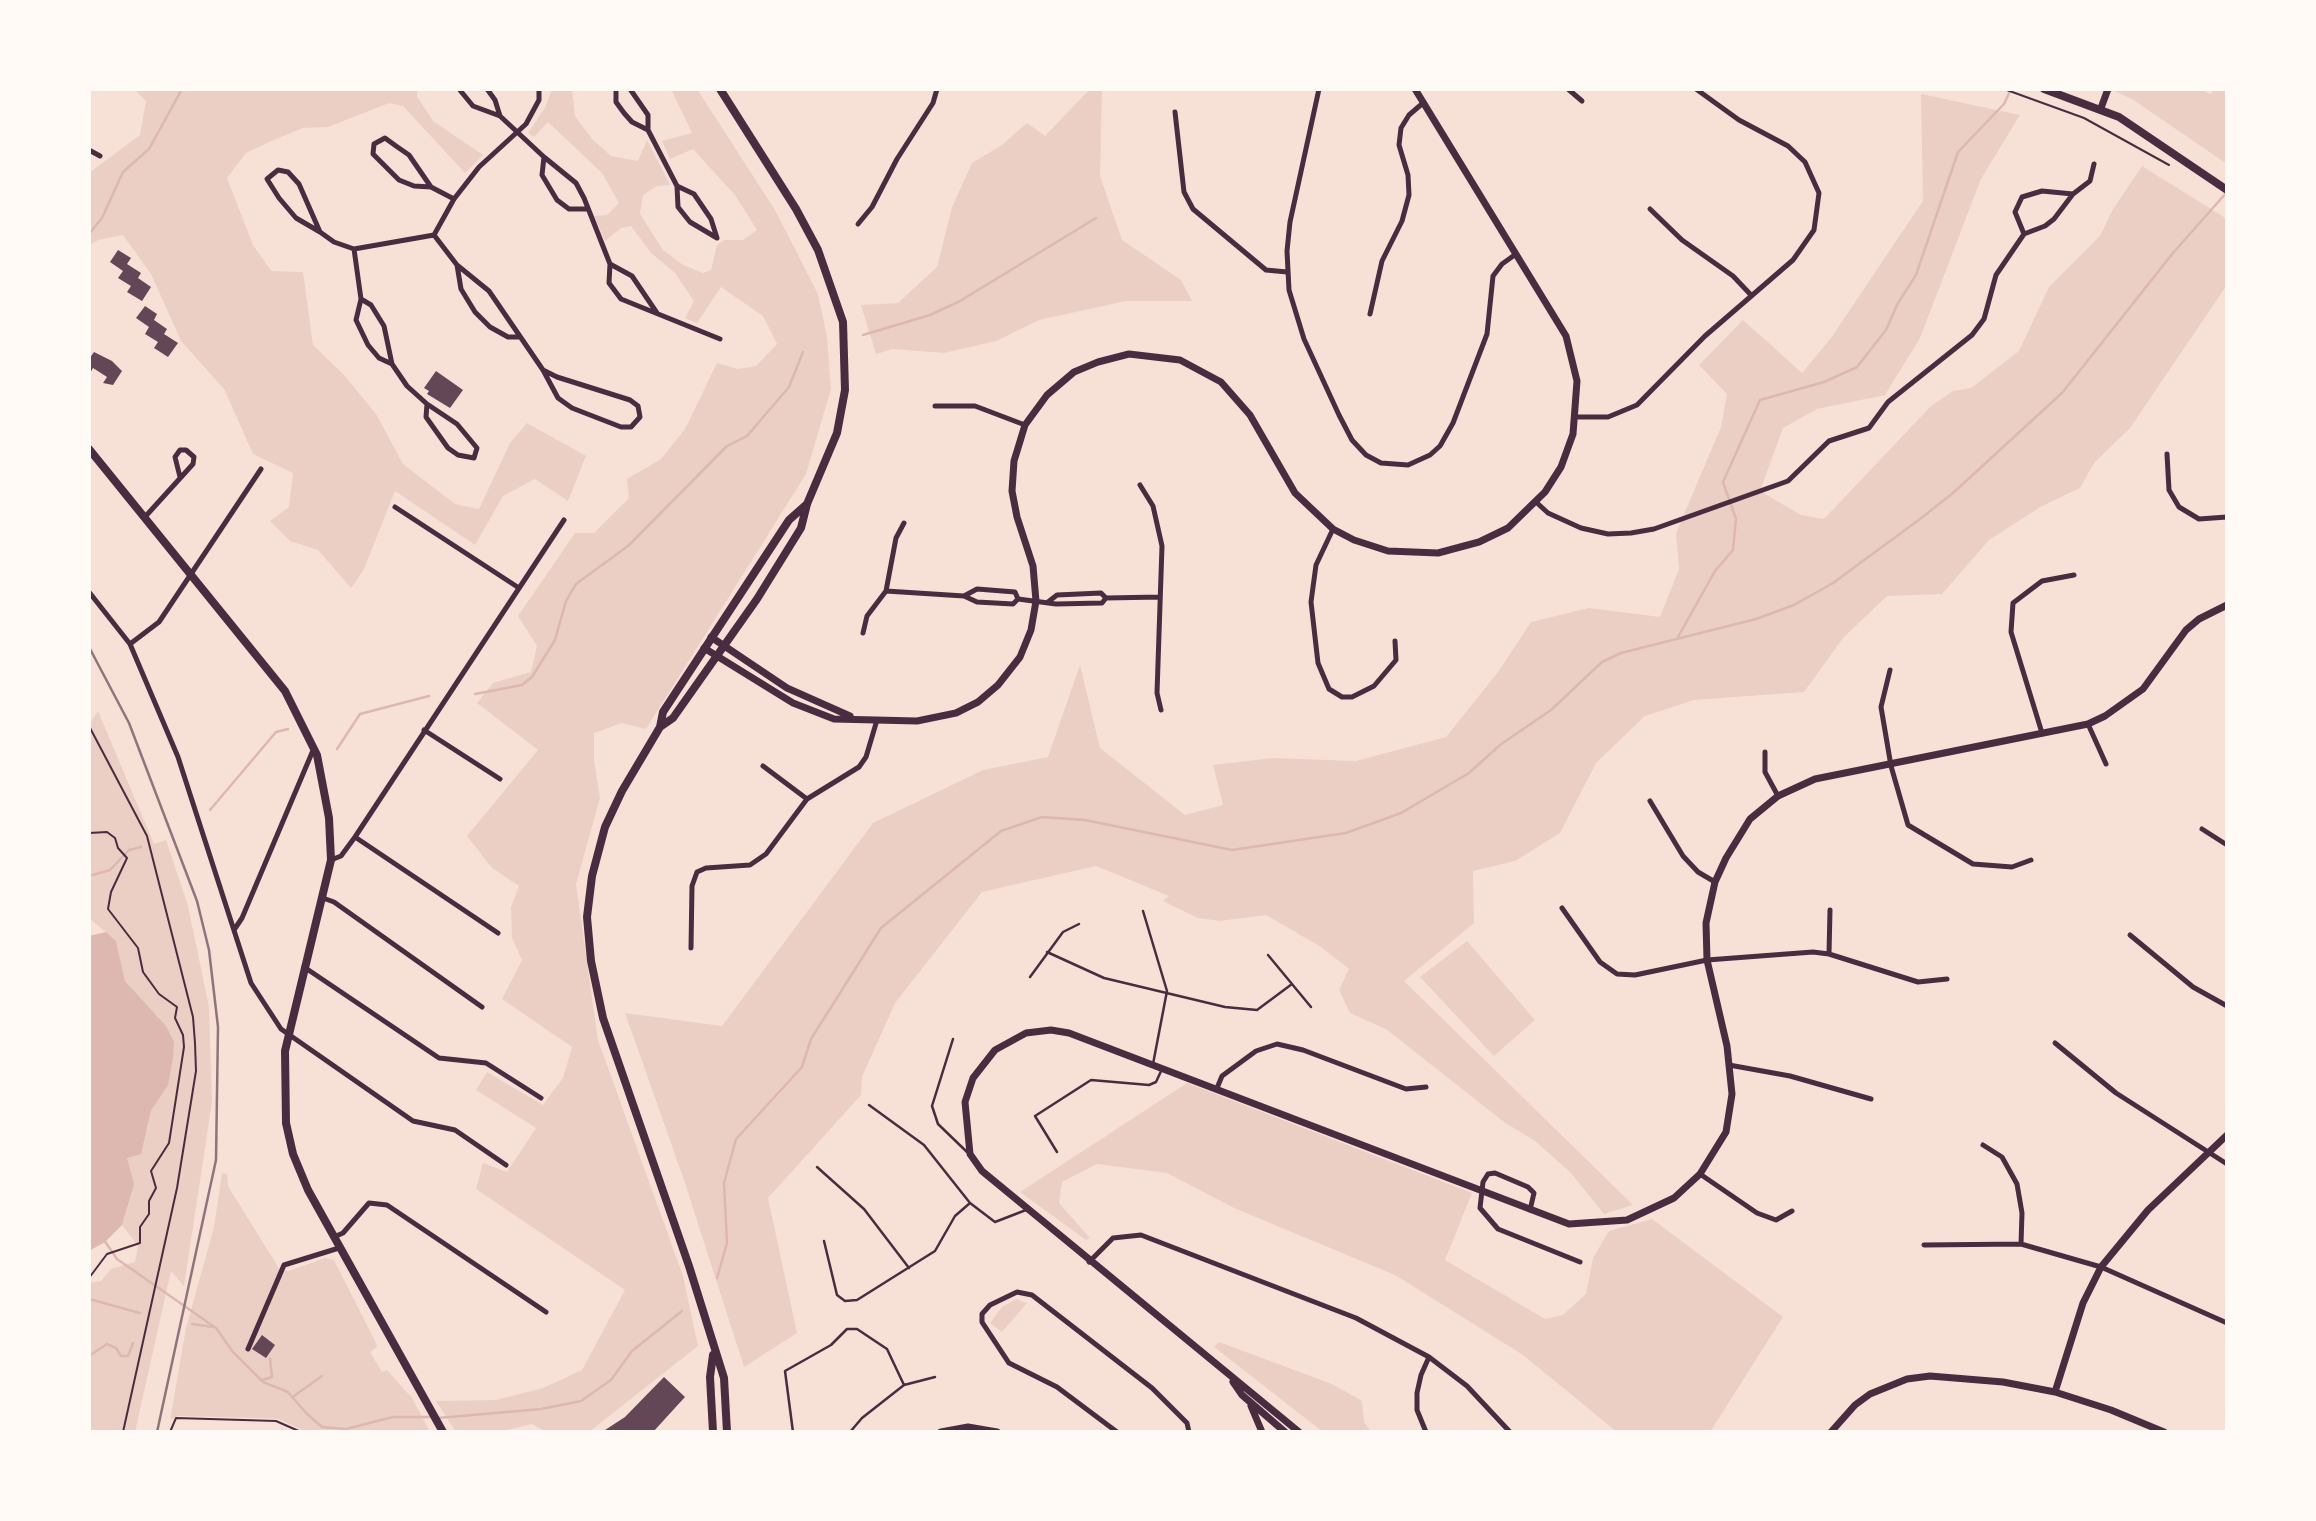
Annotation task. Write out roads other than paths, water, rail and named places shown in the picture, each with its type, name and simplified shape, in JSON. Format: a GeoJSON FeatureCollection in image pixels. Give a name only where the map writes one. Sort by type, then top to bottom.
{"type":"FeatureCollection","features":[{"type":"Feature","properties":{"kind":"main road"},"geometry":{"type":"LineString","coordinates":[[660,727],[674,718],[801,528],[807,504],[837,433],[846,369],[843,322],[809,232],[720,89]]}},
{"type":"Feature","properties":{"kind":"main road"},"geometry":{"type":"LineString","coordinates":[[2044,89],[2101,108],[2227,190]]}},
{"type":"Feature","properties":{"kind":"main road"},"geometry":{"type":"LineString","coordinates":[[89,449],[285,691],[314,748],[324,785],[331,860],[288,1033],[284,1090],[293,1154],[308,1190],[339,1248],[442,1431]]}},
{"type":"Feature","properties":{"kind":"main road"},"geometry":{"type":"LineString","coordinates":[[727,1432],[724,1378],[689,1266],[603,1018],[591,961],[587,917],[592,876],[605,827],[622,791],[660,727],[663,712],[789,520],[807,504]]}},
{"type":"Feature","properties":{"kind":"main road"},"geometry":{"type":"LineString","coordinates":[[713,1432],[710,1377],[714,1352]]}},
{"type":"Feature","properties":{"kind":"street"},"geometry":{"type":"LineString","coordinates":[[459,89],[473,106],[500,116]]}},
{"type":"Feature","properties":{"kind":"street"},"geometry":{"type":"LineString","coordinates":[[487,89],[495,100],[500,116],[516,133],[576,183],[610,264],[608,283],[621,299],[639,309],[657,313],[720,340]]}},
{"type":"Feature","properties":{"kind":"street"},"geometry":{"type":"LineString","coordinates":[[434,234],[454,199],[479,167],[526,124],[539,100],[539,89]]}},
{"type":"Feature","properties":{"kind":"street"},"geometry":{"type":"LineString","coordinates":[[617,89],[616,102],[624,113],[632,122],[648,130]]}},
{"type":"Feature","properties":{"kind":"street"},"geometry":{"type":"LineString","coordinates":[[630,89],[648,115],[648,130],[677,187],[678,207],[690,222],[717,238],[711,219],[694,194],[677,187]]}},
{"type":"Feature","properties":{"kind":"street"},"geometry":{"type":"LineString","coordinates":[[858,224],[872,207],[897,159],[933,103],[937,89]]}},
{"type":"Feature","properties":{"kind":"street"},"geometry":{"type":"LineString","coordinates":[[1319,89],[1290,222],[1287,272],[1292,305],[1304,339],[1352,440],[1374,460],[1408,465],[1435,452],[1449,432],[1487,334],[1493,276],[1502,264],[1516,254]]}},
{"type":"Feature","properties":{"kind":"street"},"geometry":{"type":"LineString","coordinates":[[704,648],[793,703],[834,719],[933,719],[966,709],[987,695],[1020,657],[1031,630],[1037,601],[1034,566],[1017,517],[1012,491],[1014,461],[1025,425],[1055,387],[1087,366],[1142,354],[1180,360],[1204,370],[1238,399],[1295,493],[1333,528],[1354,540],[1388,551],[1438,553],[1495,535],[1536,502],[1565,457],[1576,417],[1577,381],[1566,336],[1415,89]]}},
{"type":"Feature","properties":{"kind":"street"},"geometry":{"type":"LineString","coordinates":[[1567,89],[1582,101]]}},
{"type":"Feature","properties":{"kind":"street"},"geometry":{"type":"LineString","coordinates":[[1576,417],[1608,417],[1637,405],[1705,336],[1793,260],[1809,241],[1818,220],[1815,179],[1805,162],[1788,146],[1731,115],[1696,89]]}},
{"type":"Feature","properties":{"kind":"street"},"geometry":{"type":"LineString","coordinates":[[2101,108],[2108,89]]}},
{"type":"Feature","properties":{"kind":"street"},"geometry":{"type":"LineString","coordinates":[[1370,314],[1382,261],[1402,221],[1409,195],[1408,175],[1399,145],[1401,128],[1411,112],[1423,103]]}},
{"type":"Feature","properties":{"kind":"street"},"geometry":{"type":"LineString","coordinates":[[1175,112],[1184,192],[1193,209],[1266,271],[1287,272]]}},
{"type":"Feature","properties":{"kind":"street"},"geometry":{"type":"LineString","coordinates":[[431,187],[410,155],[385,138],[374,144],[373,154],[399,180],[414,186],[431,187],[454,199]]}},
{"type":"Feature","properties":{"kind":"street"},"geometry":{"type":"LineString","coordinates":[[89,150],[100,156]]}},
{"type":"Feature","properties":{"kind":"street"},"geometry":{"type":"LineString","coordinates":[[544,156],[542,175],[557,200],[569,209],[588,209]]}},
{"type":"Feature","properties":{"kind":"street"},"geometry":{"type":"LineString","coordinates":[[1536,502],[1565,522],[1608,534],[1643,532],[1788,481],[1829,441],[1864,432],[1888,402],[1972,335],[1984,319],[1997,275],[2024,234],[2045,226],[2073,194],[2090,181],[2094,164]]}},
{"type":"Feature","properties":{"kind":"street"},"geometry":{"type":"LineString","coordinates":[[320,232],[299,184],[288,172],[278,170],[267,179],[296,218],[320,232],[354,248],[434,234]]}},
{"type":"Feature","properties":{"kind":"street"},"geometry":{"type":"LineString","coordinates":[[2024,234],[2015,212],[2022,197],[2042,191],[2073,194]]}},
{"type":"Feature","properties":{"kind":"street"},"geometry":{"type":"LineString","coordinates":[[1650,209],[1682,240],[1733,276],[1751,295]]}},
{"type":"Feature","properties":{"kind":"street"},"geometry":{"type":"LineString","coordinates":[[434,234],[457,265],[489,291],[543,370],[558,398],[572,408],[621,427],[631,426],[640,417],[638,406],[630,400],[543,370]]}},
{"type":"Feature","properties":{"kind":"street"},"geometry":{"type":"LineString","coordinates":[[354,248],[360,299],[356,320],[368,345],[379,358],[392,364]]}},
{"type":"Feature","properties":{"kind":"street"},"geometry":{"type":"LineString","coordinates":[[610,264],[632,276],[657,313]]}},
{"type":"Feature","properties":{"kind":"street"},"geometry":{"type":"LineString","coordinates":[[457,265],[461,289],[475,312],[490,327],[508,337],[518,337]]}},
{"type":"Feature","properties":{"kind":"street"},"geometry":{"type":"LineString","coordinates":[[360,299],[371,304],[384,326],[392,364],[407,386],[427,404],[457,424],[477,448],[474,458],[458,455],[437,436],[426,417],[427,404]]}},
{"type":"Feature","properties":{"kind":"street"},"geometry":{"type":"LineString","coordinates":[[935,406],[975,406],[1025,425]]}},
{"type":"Feature","properties":{"kind":"street"},"geometry":{"type":"LineString","coordinates":[[144,518],[180,477],[191,469],[194,460],[186,450],[177,452],[174,460],[180,477]]}},
{"type":"Feature","properties":{"kind":"street"},"geometry":{"type":"LineString","coordinates":[[2166,454],[2169,490],[2179,507],[2199,519],[2227,517]]}},
{"type":"Feature","properties":{"kind":"street"},"geometry":{"type":"LineString","coordinates":[[130,644],[159,622],[261,469]]}},
{"type":"Feature","properties":{"kind":"street"},"geometry":{"type":"LineString","coordinates":[[1140,485],[1153,506],[1162,546],[1157,693],[1161,710]]}},
{"type":"Feature","properties":{"kind":"street"},"geometry":{"type":"LineString","coordinates":[[395,507],[519,588]]}},
{"type":"Feature","properties":{"kind":"street"},"geometry":{"type":"LineString","coordinates":[[331,860],[341,856],[355,837],[564,520]]}},
{"type":"Feature","properties":{"kind":"street"},"geometry":{"type":"LineString","coordinates":[[863,633],[867,616],[886,591],[896,538],[904,523]]}},
{"type":"Feature","properties":{"kind":"street"},"geometry":{"type":"LineString","coordinates":[[1333,528],[1316,565],[1311,602],[1318,663],[1329,689],[1342,697],[1352,697],[1374,686],[1396,660],[1395,642]]}},
{"type":"Feature","properties":{"kind":"street"},"geometry":{"type":"LineString","coordinates":[[2042,733],[2011,632],[2013,603],[2042,581],[2074,575]]}},
{"type":"Feature","properties":{"kind":"street"},"geometry":{"type":"LineString","coordinates":[[964,596],[976,589],[1015,592],[1018,599]]}},
{"type":"Feature","properties":{"kind":"street"},"geometry":{"type":"LineString","coordinates":[[886,591],[964,596],[977,602],[1013,604],[1018,599]]}},
{"type":"Feature","properties":{"kind":"street"},"geometry":{"type":"LineString","coordinates":[[89,592],[130,644],[178,757],[251,983],[281,1029],[413,1121],[455,1130],[506,1165]]}},
{"type":"Feature","properties":{"kind":"street"},"geometry":{"type":"LineString","coordinates":[[1018,599],[1102,603],[1106,598],[1160,597]]}},
{"type":"Feature","properties":{"kind":"street"},"geometry":{"type":"LineString","coordinates":[[1299,1432],[1230,1379],[982,1171],[970,1154],[964,1118],[968,1089],[988,1057],[1014,1038],[1037,1031],[1069,1033],[1569,1224],[1627,1220],[1674,1198],[1700,1174],[1726,1132],[1732,1094],[1729,1065],[1707,960],[1706,923],[1715,882],[1726,858],[1750,820],[1778,796],[1815,779],[1891,766],[2088,724],[2105,716],[2143,689],[2186,630],[2199,619],[2227,605]]}},
{"type":"Feature","properties":{"kind":"street"},"geometry":{"type":"LineString","coordinates":[[711,637],[787,688],[851,717]]}},
{"type":"Feature","properties":{"kind":"street"},"geometry":{"type":"LineString","coordinates":[[1890,670],[1881,707],[1891,766],[1908,825],[1973,864],[2012,867],[2031,859]]}},
{"type":"Feature","properties":{"kind":"street"},"geometry":{"type":"LineString","coordinates":[[691,948],[694,878],[706,868],[734,869],[759,860],[807,799],[859,767],[866,757],[877,720]]}},
{"type":"Feature","properties":{"kind":"street"},"geometry":{"type":"LineString","coordinates":[[2088,724],[2106,764]]}},
{"type":"Feature","properties":{"kind":"street"},"geometry":{"type":"LineString","coordinates":[[424,730],[500,779]]}},
{"type":"Feature","properties":{"kind":"street"},"geometry":{"type":"LineString","coordinates":[[234,930],[314,748]]}},
{"type":"Feature","properties":{"kind":"street"},"geometry":{"type":"LineString","coordinates":[[1765,752],[1765,772],[1778,796]]}},
{"type":"Feature","properties":{"kind":"street"},"geometry":{"type":"LineString","coordinates":[[763,766],[807,799]]}},
{"type":"Feature","properties":{"kind":"street"},"geometry":{"type":"LineString","coordinates":[[1650,801],[1683,856],[1698,872],[1715,882]]}},
{"type":"Feature","properties":{"kind":"street"},"geometry":{"type":"LineString","coordinates":[[2202,828],[2227,845]]}},
{"type":"Feature","properties":{"kind":"street"},"geometry":{"type":"LineString","coordinates":[[355,837],[498,933]]}},
{"type":"Feature","properties":{"kind":"street"},"geometry":{"type":"LineString","coordinates":[[701,860],[706,868]]}},
{"type":"Feature","properties":{"kind":"street"},"geometry":{"type":"LineString","coordinates":[[323,898],[334,902],[482,1007]]}},
{"type":"Feature","properties":{"kind":"street"},"geometry":{"type":"LineString","coordinates":[[1562,908],[1600,962],[1617,974],[1635,975],[1707,960],[1829,954],[1918,982],[1947,979]]}},
{"type":"Feature","properties":{"kind":"street"},"geometry":{"type":"LineString","coordinates":[[1829,954],[1830,910]]}},
{"type":"Feature","properties":{"kind":"street"},"geometry":{"type":"LineString","coordinates":[[2130,935],[2193,987],[2227,1006]]}},
{"type":"Feature","properties":{"kind":"street"},"geometry":{"type":"LineString","coordinates":[[304,967],[439,1058],[486,1063],[541,1098]]}},
{"type":"Feature","properties":{"kind":"street"},"geometry":{"type":"LineString","coordinates":[[2055,1042],[2116,1093],[2227,1164]]}},
{"type":"Feature","properties":{"kind":"street"},"geometry":{"type":"LineString","coordinates":[[1217,1088],[1222,1076],[1256,1051],[1277,1044],[1303,1050],[1406,1089],[1426,1087]]}},
{"type":"Feature","properties":{"kind":"street"},"geometry":{"type":"LineString","coordinates":[[1729,1065],[1790,1076],[1871,1099]]}},
{"type":"Feature","properties":{"kind":"street"},"geometry":{"type":"LineString","coordinates":[[2055,1392],[2082,1303],[2101,1267],[2148,1210],[2227,1135]]}},
{"type":"Feature","properties":{"kind":"street"},"geometry":{"type":"LineString","coordinates":[[1983,1145],[2002,1157],[2017,1184],[2022,1213],[2021,1244]]}},
{"type":"Feature","properties":{"kind":"street"},"geometry":{"type":"LineString","coordinates":[[1530,1210],[1534,1193],[1495,1173],[1488,1174],[1480,1208],[1498,1229],[1580,1262]]}},
{"type":"Feature","properties":{"kind":"street"},"geometry":{"type":"LineString","coordinates":[[1700,1174],[1757,1213],[1776,1220],[1792,1211]]}},
{"type":"Feature","properties":{"kind":"street"},"geometry":{"type":"LineString","coordinates":[[334,1237],[342,1233],[369,1203],[387,1205],[546,1312]]}},
{"type":"Feature","properties":{"kind":"street"},"geometry":{"type":"LineString","coordinates":[[1089,1262],[1103,1245],[1117,1236],[1133,1234],[1158,1240],[1366,1322],[1429,1357],[1466,1386],[1510,1432]]}},
{"type":"Feature","properties":{"kind":"street"},"geometry":{"type":"LineString","coordinates":[[1924,1245],[2021,1244],[2101,1267],[2227,1323]]}},
{"type":"Feature","properties":{"kind":"street"},"geometry":{"type":"LineString","coordinates":[[248,1349],[284,1265],[339,1248]]}},
{"type":"Feature","properties":{"kind":"street"},"geometry":{"type":"LineString","coordinates":[[1113,1431],[1057,1387],[1009,1363],[982,1322],[982,1314],[990,1304],[1017,1292],[1032,1296],[1152,1388],[1187,1423],[1189,1432]]}},
{"type":"Feature","properties":{"kind":"street"},"geometry":{"type":"LineString","coordinates":[[1426,1432],[1417,1410],[1417,1393],[1420,1374],[1429,1357]]}},
{"type":"Feature","properties":{"kind":"street"},"geometry":{"type":"LineString","coordinates":[[1831,1432],[1854,1405],[1870,1394],[1907,1379],[1967,1378],[2055,1392],[2111,1409],[2164,1432]]}},
{"type":"Feature","properties":{"kind":"street"},"geometry":{"type":"LineString","coordinates":[[1230,1379],[1254,1409],[1262,1432]]}},
{"type":"Feature","properties":{"kind":"street"},"geometry":{"type":"LineString","coordinates":[[1242,1395],[1284,1432]]}},
{"type":"Feature","properties":{"kind":"street"},"geometry":{"type":"LineString","coordinates":[[941,1432],[968,1427],[998,1432]]}},
{"type":"Feature","properties":{"kind":"lane"},"geometry":{"type":"LineString","coordinates":[[1143,911],[1167,991],[1153,1064]]}},
{"type":"Feature","properties":{"kind":"lane"},"geometry":{"type":"LineString","coordinates":[[1030,977],[1063,932],[1079,924]]}},
{"type":"Feature","properties":{"kind":"lane"},"geometry":{"type":"LineString","coordinates":[[1047,952],[1104,978],[1225,1007],[1257,1010],[1292,984]]}},
{"type":"Feature","properties":{"kind":"lane"},"geometry":{"type":"LineString","coordinates":[[1268,955],[1311,1007]]}},
{"type":"Feature","properties":{"kind":"lane"},"geometry":{"type":"LineString","coordinates":[[953,1039],[932,1106],[938,1124],[970,1154]]}},
{"type":"Feature","properties":{"kind":"lane"},"geometry":{"type":"LineString","coordinates":[[1057,1152],[1035,1116],[1091,1080],[1149,1085],[1156,1082],[1163,1068]]}},
{"type":"Feature","properties":{"kind":"lane"},"geometry":{"type":"LineString","coordinates":[[869,1105],[924,1145],[970,1203],[995,1222],[1027,1210]]}},
{"type":"Feature","properties":{"kind":"lane"},"geometry":{"type":"LineString","coordinates":[[817,1167],[864,1209],[909,1268]]}},
{"type":"Feature","properties":{"kind":"lane"},"geometry":{"type":"LineString","coordinates":[[824,1241],[837,1295],[845,1301],[857,1300],[935,1251],[955,1216],[970,1203]]}},
{"type":"Feature","properties":{"kind":"lane"},"geometry":{"type":"LineString","coordinates":[[793,1432],[785,1371],[831,1345],[847,1329],[857,1329],[887,1349],[904,1385]]}},
{"type":"Feature","properties":{"kind":"lane"},"geometry":{"type":"LineString","coordinates":[[850,1432],[904,1385],[935,1377]]}},
{"type":"Feature","properties":{"kind":"waterway"},"geometry":{"type":"LineString","coordinates":[[89,234],[102,218],[123,172],[149,149],[182,89]]}},
{"type":"Feature","properties":{"kind":"waterway"},"geometry":{"type":"LineString","coordinates":[[1678,637],[1715,571],[1733,550],[1736,519],[1723,482],[1760,400],[1824,382],[1857,367],[1886,330],[1898,303],[1916,275],[1958,152],[2004,104],[2011,89]]}},
{"type":"Feature","properties":{"kind":"waterway"},"geometry":{"type":"LineString","coordinates":[[717,1278],[727,1243],[724,1183],[736,1139],[802,1067],[811,1039],[881,928],[1001,831],[1042,817],[1085,820],[1232,850],[1346,833],[1401,813],[1469,773],[1500,745],[1551,710],[1602,662],[1621,653],[1756,619],[1794,605],[1833,583],[1920,519],[1953,493],[2062,393],[2173,253],[2227,192]]}},
{"type":"Feature","properties":{"kind":"waterway"},"geometry":{"type":"LineString","coordinates":[[863,335],[930,315],[960,301],[1096,218]]}},
{"type":"Feature","properties":{"kind":"waterway"},"geometry":{"type":"LineString","coordinates":[[475,694],[522,685],[532,677],[555,640],[566,601],[576,584],[628,546],[727,446],[747,436],[789,387],[803,352]]}},
{"type":"Feature","properties":{"kind":"waterway"},"geometry":{"type":"LineString","coordinates":[[337,749],[360,714],[429,696]]}},
{"type":"Feature","properties":{"kind":"waterway"},"geometry":{"type":"LineString","coordinates":[[210,810],[276,732],[288,729]]}},
{"type":"Feature","properties":{"kind":"waterway"},"geometry":{"type":"LineString","coordinates":[[89,876],[110,870],[129,850],[141,847]]}},
{"type":"Feature","properties":{"kind":"waterway"},"geometry":{"type":"LineString","coordinates":[[104,1240],[117,1259],[216,1328],[233,1352],[263,1382],[288,1392],[322,1427],[346,1429],[393,1417],[431,1417]]}},
{"type":"Feature","properties":{"kind":"waterway"},"geometry":{"type":"LineString","coordinates":[[89,1299],[140,1313]]}},
{"type":"Feature","properties":{"kind":"waterway"},"geometry":{"type":"LineString","coordinates":[[438,1418],[541,1409],[581,1401],[611,1380],[632,1351],[682,1311]]}},
{"type":"Feature","properties":{"kind":"waterway"},"geometry":{"type":"LineString","coordinates":[[192,1324],[213,1327]]}},
{"type":"Feature","properties":{"kind":"waterway"},"geometry":{"type":"LineString","coordinates":[[89,1356],[107,1344],[116,1348],[121,1356],[128,1356],[133,1343]]}},
{"type":"Feature","properties":{"kind":"waterway"},"geometry":{"type":"LineString","coordinates":[[262,1380],[272,1377],[270,1359]]}},
{"type":"Feature","properties":{"kind":"waterway"},"geometry":{"type":"LineString","coordinates":[[294,1396],[322,1376]]}},
{"type":"Feature","properties":{"kind":"railway"},"geometry":{"type":"LineString","coordinates":[[89,647],[129,723],[197,901],[209,950],[218,1027],[216,1160],[157,1432]]}}]}
